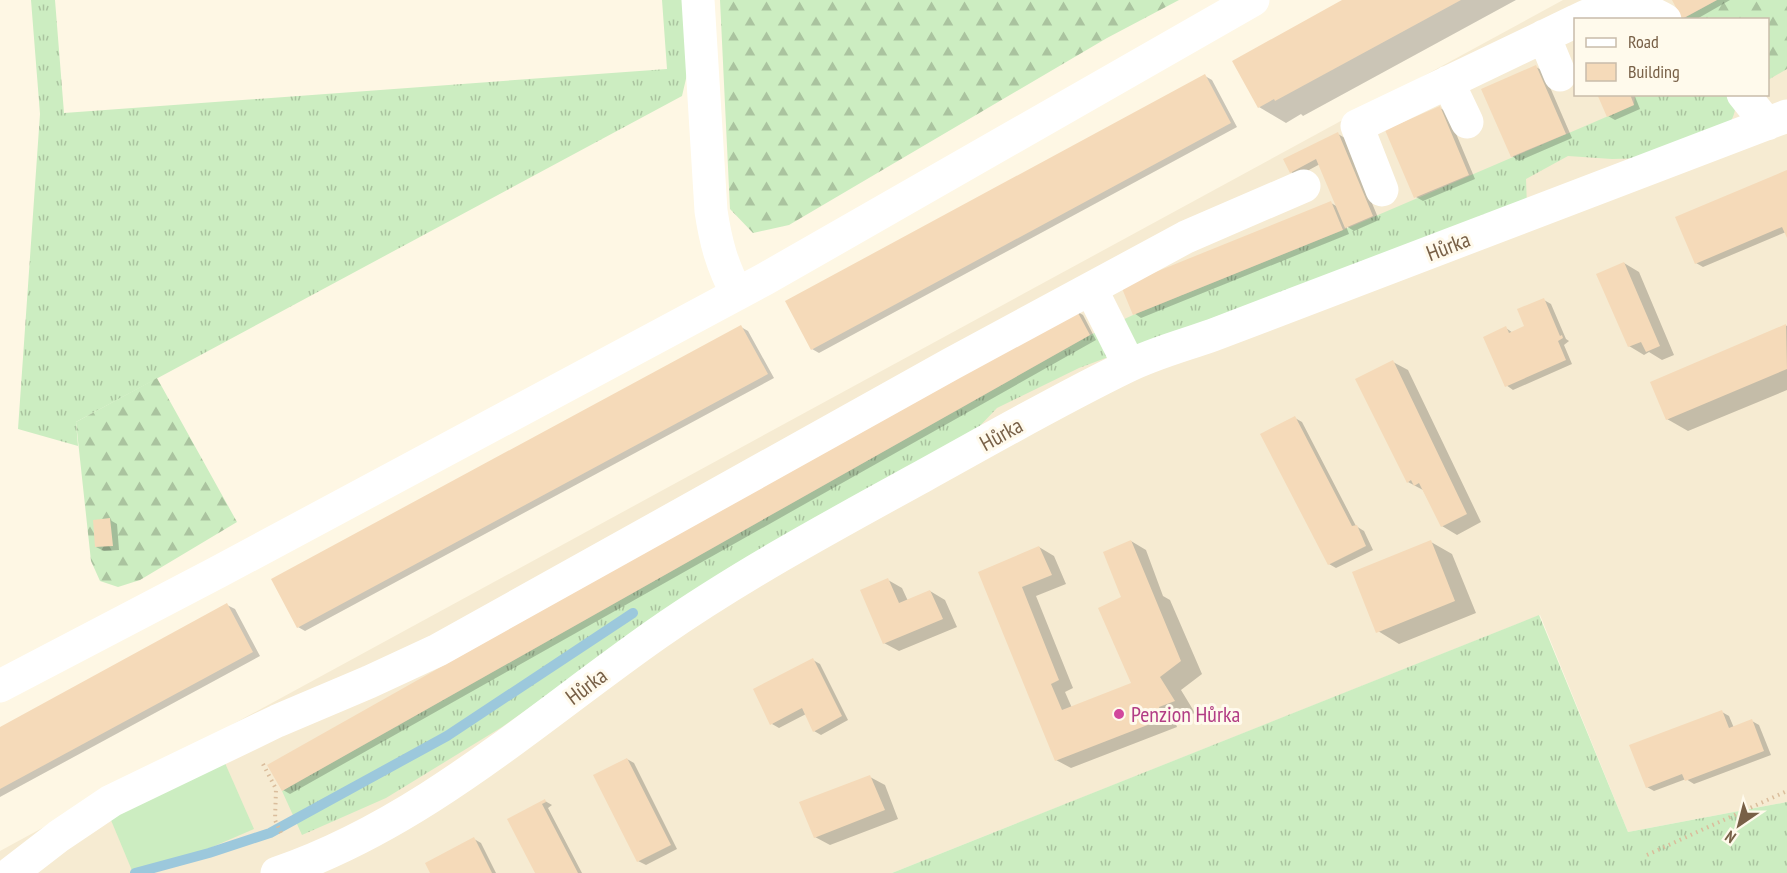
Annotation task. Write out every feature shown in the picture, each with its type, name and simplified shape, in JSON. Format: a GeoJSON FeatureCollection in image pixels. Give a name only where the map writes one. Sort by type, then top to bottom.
{"type":"FeatureCollection","features":[{"type":"Feature","properties":{"kind":"street"},"geometry":{"type":"LineString","coordinates":[[698,0],[711,211],[723,267],[737,294]]}},
{"type":"Feature","properties":{"kind":"street"},"geometry":{"type":"LineString","coordinates":[[0,686],[737,294],[1252,0]]}},
{"type":"Feature","properties":{"kind":"street"},"geometry":{"type":"LineString","coordinates":[[1581,18],[1612,7],[1656,10]]}},
{"type":"Feature","properties":{"kind":"street"},"geometry":{"type":"LineString","coordinates":[[1382,190],[1357,126],[1574,21]]}},
{"type":"Feature","properties":{"kind":"street"},"geometry":{"type":"LineString","coordinates":[[1544,36],[1560,75]]}},
{"type":"Feature","properties":{"kind":"street"},"geometry":{"type":"LineString","coordinates":[[1448,82],[1467,122]]}},
{"type":"Feature","properties":{"kind":"street"},"geometry":{"type":"LineString","coordinates":[[1746,96],[1777,120]]}},
{"type":"Feature","properties":{"kind":"street","name":"Hůrka"},"geometry":{"type":"LineString","coordinates":[[277,873],[361,837],[418,805],[519,736],[615,664],[712,597],[818,534],[1129,365],[1214,335],[1777,120]]}},
{"type":"Feature","properties":{"kind":"street"},"geometry":{"type":"LineString","coordinates":[[11,873],[111,801],[253,732],[438,650],[951,364],[1186,237],[1304,186]]}},
{"type":"Feature","properties":{"kind":"street"},"geometry":{"type":"LineString","coordinates":[[1091,289],[1129,365]]}},
{"type":"Feature","properties":{"kind":"path"},"geometry":{"type":"LineString","coordinates":[[253,732],[261,747],[263,767],[276,789],[275,820],[285,841]]}},
{"type":"Feature","properties":{"kind":"path"},"geometry":{"type":"LineString","coordinates":[[1647,855],[1787,791]]}},
{"type":"Feature","properties":{"kind":"shaded area"},"geometry":{"type":"Polygon","coordinates":[[[1563,0],[1787,0],[1787,802],[1628,832],[1540,615],[892,873],[0,873],[0,851],[1563,0]]]}},
{"type":"Feature","properties":{"kind":"green space"},"geometry":{"type":"Polygon","coordinates":[[[31,0],[55,0],[64,113],[667,69],[662,0],[689,0],[692,53],[682,96],[76,422],[78,446],[18,429],[40,114],[31,0]]]}},
{"type":"Feature","properties":{"kind":"green space"},"geometry":{"type":"Polygon","coordinates":[[[720,0],[1179,0],[1107,38],[789,225],[753,233],[730,209],[720,0]]]}},
{"type":"Feature","properties":{"kind":"green space"},"geometry":{"type":"Polygon","coordinates":[[[1717,0],[1787,0],[1787,69],[1769,79],[1769,18],[1686,17],[1717,0]]]}},
{"type":"Feature","properties":{"kind":"green space"},"geometry":{"type":"Polygon","coordinates":[[[1635,96],[1733,96],[1735,109],[1726,129],[1647,158],[1612,159],[1568,156],[1526,179],[1527,207],[1405,246],[1079,368],[997,408],[976,430],[730,567],[502,727],[386,798],[302,835],[282,791],[1090,335],[1133,315],[1343,230],[1634,105],[1635,96]]]}},
{"type":"Feature","properties":{"kind":"green space"},"geometry":{"type":"Polygon","coordinates":[[[157,378],[237,522],[140,580],[118,587],[100,581],[91,561],[76,422],[157,378]]]}},
{"type":"Feature","properties":{"kind":"green space"},"geometry":{"type":"Polygon","coordinates":[[[1539,615],[1628,832],[1787,802],[1787,873],[892,873],[1539,615]]]}},
{"type":"Feature","properties":{"kind":"green space"},"geometry":{"type":"Polygon","coordinates":[[[225,763],[254,829],[152,873],[133,873],[108,813],[225,763]]]}},
{"type":"Feature","properties":{"kind":"building"},"geometry":{"type":"Polygon","coordinates":[[[1342,0],[1461,0],[1275,101],[1274,99],[1258,108],[1232,61],[1342,0]]]}},
{"type":"Feature","properties":{"kind":"building"},"geometry":{"type":"Polygon","coordinates":[[[1672,0],[1717,0],[1684,18],[1681,18],[1672,0]]]}},
{"type":"Feature","properties":{"kind":"building"},"geometry":{"type":"Polygon","coordinates":[[[1536,65],[1566,134],[1511,157],[1481,89],[1536,65]]]}},
{"type":"Feature","properties":{"kind":"building"},"geometry":{"type":"Polygon","coordinates":[[[1205,74],[1231,123],[811,350],[785,301],[1205,74]]]}},
{"type":"Feature","properties":{"kind":"building"},"geometry":{"type":"Polygon","coordinates":[[[1598,96],[1631,96],[1634,105],[1607,117],[1598,96]]]}},
{"type":"Feature","properties":{"kind":"building"},"geometry":{"type":"Polygon","coordinates":[[[1440,106],[1469,175],[1414,198],[1385,130],[1440,106]]]}},
{"type":"Feature","properties":{"kind":"building"},"geometry":{"type":"Polygon","coordinates":[[[1338,132],[1373,216],[1345,228],[1316,159],[1290,173],[1283,159],[1338,132]]]}},
{"type":"Feature","properties":{"kind":"building"},"geometry":{"type":"Polygon","coordinates":[[[1787,170],[1787,238],[1782,227],[1695,264],[1675,217],[1787,170]]]}},
{"type":"Feature","properties":{"kind":"building"},"geometry":{"type":"Polygon","coordinates":[[[1331,201],[1343,230],[1133,315],[1121,286],[1331,201]]]}},
{"type":"Feature","properties":{"kind":"building"},"geometry":{"type":"Polygon","coordinates":[[[1624,262],[1660,346],[1646,352],[1641,342],[1628,347],[1596,274],[1624,262]]]}},
{"type":"Feature","properties":{"kind":"building"},"geometry":{"type":"Polygon","coordinates":[[[1544,298],[1560,336],[1562,335],[1563,338],[1558,341],[1566,360],[1505,387],[1483,337],[1506,326],[1509,333],[1524,326],[1517,309],[1544,298]]]}},
{"type":"Feature","properties":{"kind":"building"},"geometry":{"type":"Polygon","coordinates":[[[1076,309],[1090,335],[282,791],[267,765],[1076,309]]]}},
{"type":"Feature","properties":{"kind":"building"},"geometry":{"type":"Polygon","coordinates":[[[1786,324],[1787,369],[1666,420],[1650,382],[1786,324]]]}},
{"type":"Feature","properties":{"kind":"building"},"geometry":{"type":"Polygon","coordinates":[[[741,325],[768,374],[297,628],[271,579],[741,325]]]}},
{"type":"Feature","properties":{"kind":"building"},"geometry":{"type":"Polygon","coordinates":[[[1393,360],[1467,514],[1441,527],[1419,483],[1414,486],[1411,480],[1407,483],[1355,379],[1393,360]]]}},
{"type":"Feature","properties":{"kind":"building"},"geometry":{"type":"Polygon","coordinates":[[[1295,416],[1352,526],[1357,525],[1366,546],[1328,565],[1260,434],[1295,416]]]}},
{"type":"Feature","properties":{"kind":"building"},"geometry":{"type":"Polygon","coordinates":[[[110,518],[113,546],[95,547],[93,520],[110,518]]]}},
{"type":"Feature","properties":{"kind":"building"},"geometry":{"type":"Polygon","coordinates":[[[1131,540],[1181,661],[1160,677],[1175,701],[1159,707],[1163,719],[1055,761],[978,572],[1039,546],[1052,575],[1022,587],[1059,680],[1051,684],[1062,710],[1131,683],[1098,608],[1121,597],[1103,552],[1131,540]]]}},
{"type":"Feature","properties":{"kind":"building"},"geometry":{"type":"Polygon","coordinates":[[[1431,540],[1455,601],[1376,633],[1352,572],[1431,540]]]}},
{"type":"Feature","properties":{"kind":"building"},"geometry":{"type":"Polygon","coordinates":[[[888,578],[899,603],[930,590],[943,619],[883,644],[860,590],[888,578]]]}},
{"type":"Feature","properties":{"kind":"building"},"geometry":{"type":"Polygon","coordinates":[[[227,603],[253,652],[0,789],[0,727],[227,603]]]}},
{"type":"Feature","properties":{"kind":"building"},"geometry":{"type":"Polygon","coordinates":[[[813,658],[842,716],[813,732],[802,708],[770,725],[753,689],[813,658]]]}},
{"type":"Feature","properties":{"kind":"building"},"geometry":{"type":"Polygon","coordinates":[[[1722,710],[1729,728],[1752,719],[1764,751],[1685,781],[1682,774],[1646,788],[1629,745],[1722,710]]]}},
{"type":"Feature","properties":{"kind":"building"},"geometry":{"type":"Polygon","coordinates":[[[627,758],[671,845],[637,862],[593,775],[627,758]]]}},
{"type":"Feature","properties":{"kind":"building"},"geometry":{"type":"Polygon","coordinates":[[[870,775],[885,810],[814,838],[799,802],[870,775]]]}},
{"type":"Feature","properties":{"kind":"building"},"geometry":{"type":"Polygon","coordinates":[[[545,799],[546,802],[542,804],[578,873],[535,873],[507,819],[545,799]]]}},
{"type":"Feature","properties":{"kind":"building"},"geometry":{"type":"Polygon","coordinates":[[[474,837],[492,873],[430,873],[425,863],[474,837]]]}},
{"type":"Feature","properties":{"kind":"waterway"},"geometry":{"type":"LineString","coordinates":[[135,873],[209,853],[270,833],[447,736],[633,613]]}},
{"type":"Feature","properties":{"kind":"place","name":"Penzion Hůrka"},"geometry":{"type":"Point","coordinates":[1119,714]}}]}
